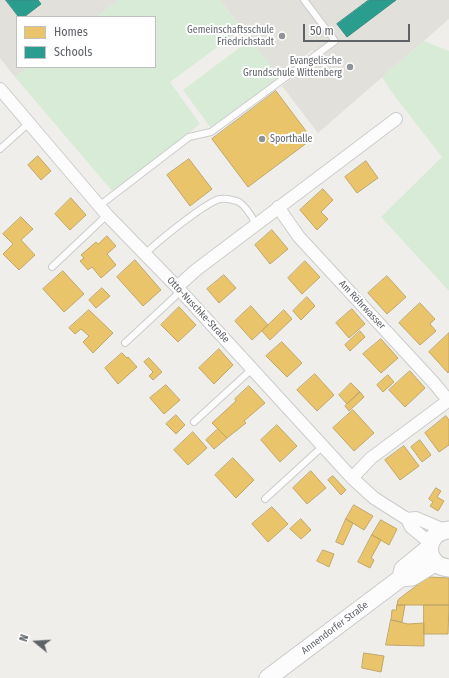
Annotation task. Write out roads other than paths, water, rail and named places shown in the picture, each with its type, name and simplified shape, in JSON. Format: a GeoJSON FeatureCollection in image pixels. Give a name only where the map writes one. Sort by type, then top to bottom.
{"type":"FeatureCollection","features":[{"type":"Feature","properties":{"kind":"main road","name":"Annendorfer Straße"},"geometry":{"type":"LineString","coordinates":[[402,578],[403,569],[430,545],[434,536],[446,530]]}},
{"type":"Feature","properties":{"kind":"main road"},"geometry":{"type":"LineString","coordinates":[[430,545],[431,556],[442,566]]}},
{"type":"Feature","properties":{"kind":"main road","name":"Annendorfer Straße"},"geometry":{"type":"LineString","coordinates":[[268,678],[402,578],[412,577],[442,566]]}},
{"type":"Feature","properties":{"kind":"street","name":"Otto-Nuschke-Straße"},"geometry":{"type":"LineString","coordinates":[[0,89],[107,215],[179,289],[352,478],[374,498],[407,520],[410,527],[430,545]]}},
{"type":"Feature","properties":{"kind":"street"},"geometry":{"type":"LineString","coordinates":[[179,289],[196,270],[396,119]]}},
{"type":"Feature","properties":{"kind":"street","name":"Am Röhrwasser"},"geometry":{"type":"LineString","coordinates":[[278,207],[299,237],[449,400],[371,458],[352,478]]}},
{"type":"Feature","properties":{"kind":"street","name":"Otto-Nuschke-Straße"},"geometry":{"type":"LineString","coordinates":[[407,520],[416,518],[446,530]]}},
{"type":"Feature","properties":{"kind":"lane"},"geometry":{"type":"LineString","coordinates":[[99,206],[189,137],[211,132],[335,41],[304,0]]}},
{"type":"Feature","properties":{"kind":"lane"},"geometry":{"type":"LineString","coordinates":[[0,149],[29,123]]}},
{"type":"Feature","properties":{"kind":"lane"},"geometry":{"type":"LineString","coordinates":[[145,254],[200,210],[210,203],[221,199],[233,200],[241,203],[256,224]]}},
{"type":"Feature","properties":{"kind":"lane"},"geometry":{"type":"LineString","coordinates":[[52,267],[107,215]]}},
{"type":"Feature","properties":{"kind":"lane"},"geometry":{"type":"LineString","coordinates":[[125,344],[179,289]]}},
{"type":"Feature","properties":{"kind":"lane"},"geometry":{"type":"LineString","coordinates":[[194,422],[252,369]]}},
{"type":"Feature","properties":{"kind":"lane"},"geometry":{"type":"LineString","coordinates":[[266,499],[323,446]]}},
{"type":"Feature","properties":{"kind":"place","name":"Gemeinschaftsschule Friedrichstadt"},"geometry":{"type":"Point","coordinates":[282,36]}},
{"type":"Feature","properties":{"kind":"place","name":"Evangelische Grundschule Wittenberg"},"geometry":{"type":"Point","coordinates":[350,67]}},
{"type":"Feature","properties":{"kind":"place","name":"Sporthalle"},"geometry":{"type":"Point","coordinates":[262,139]}}]}
